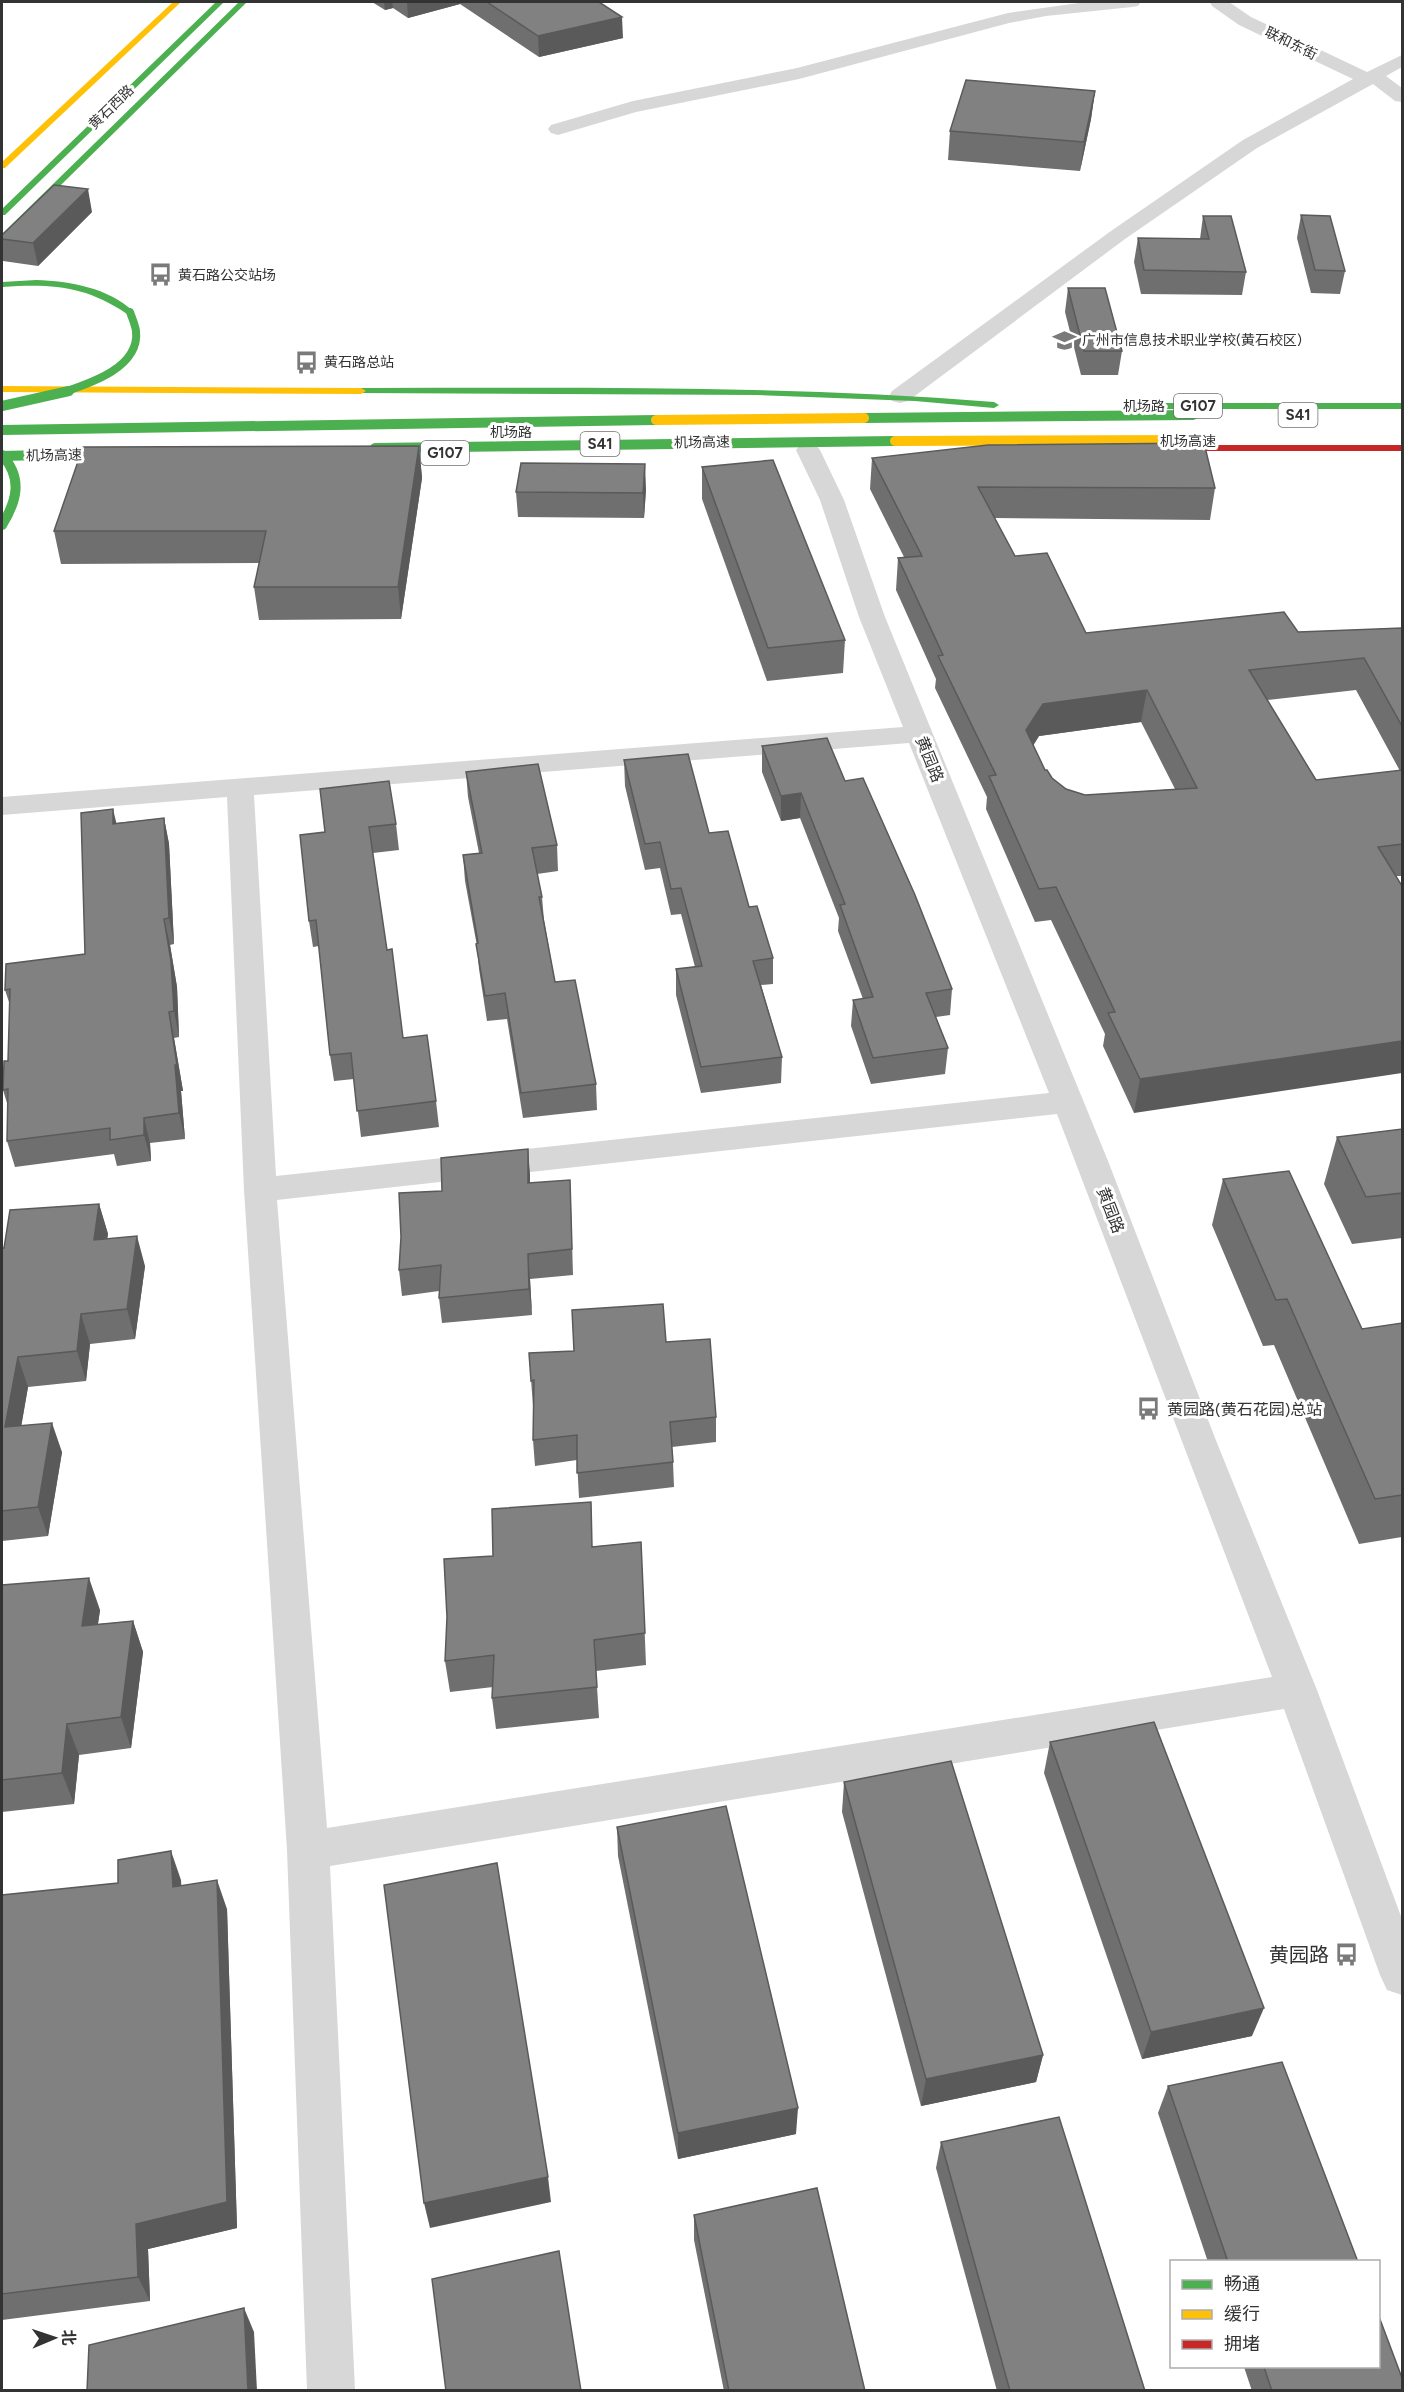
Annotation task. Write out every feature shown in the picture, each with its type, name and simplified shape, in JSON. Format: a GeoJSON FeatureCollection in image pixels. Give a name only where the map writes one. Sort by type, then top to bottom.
{"type":"FeatureCollection","features":[{"type":"Feature","properties":{"kind":"main road"},"geometry":{"type":"LineString","coordinates":[[2,166],[177,2]]}},
{"type":"Feature","properties":{"kind":"main road","name":"黄石西路"},"geometry":{"type":"LineString","coordinates":[[2,213],[220,2]]}},
{"type":"Feature","properties":{"kind":"main road"},"geometry":{"type":"LineString","coordinates":[[2,238],[243,2]]}},
{"type":"Feature","properties":{"kind":"main road"},"geometry":{"type":"LineString","coordinates":[[2,285],[54,283],[89,289],[116,300],[130,312],[137,325],[134,346],[129,356],[103,377],[78,389],[2,406]]}},
{"type":"Feature","properties":{"kind":"main road","name":"机场路"},"geometry":{"type":"LineString","coordinates":[[2,389],[660,392],[900,396],[994,405]]}},
{"type":"Feature","properties":{"kind":"main road"},"geometry":{"type":"LineString","coordinates":[[59,454],[50,435],[49,427],[57,412],[94,390]]}},
{"type":"Feature","properties":{"kind":"main road","name":"机场路"},"geometry":{"type":"LineString","coordinates":[[160,413],[510,413],[994,405],[1402,406]]}},
{"type":"Feature","properties":{"kind":"main road"},"geometry":{"type":"LineString","coordinates":[[2,414],[33,414]]}},
{"type":"Feature","properties":{"kind":"main road","name":"机场高速"},"geometry":{"type":"LineString","coordinates":[[2,432],[704,418],[1402,416]]}},
{"type":"Feature","properties":{"kind":"main road","name":"机场路"},"geometry":{"type":"LineString","coordinates":[[2,432],[879,432],[934,435],[1019,448]]}},
{"type":"Feature","properties":{"kind":"main road","name":"机场高速"},"geometry":{"type":"LineString","coordinates":[[364,451],[712,442],[1402,441]]}},
{"type":"Feature","properties":{"kind":"main road","name":"机场路"},"geometry":{"type":"LineString","coordinates":[[364,451],[1402,448]]}},
{"type":"Feature","properties":{"kind":"main road","name":"机场高速"},"geometry":{"type":"LineString","coordinates":[[2,455],[141,453],[82,454]]}},
{"type":"Feature","properties":{"kind":"main road"},"geometry":{"type":"LineString","coordinates":[[2,455],[82,454]]}},
{"type":"Feature","properties":{"kind":"main road"},"geometry":{"type":"LineString","coordinates":[[2,470],[82,454]]}},
{"type":"Feature","properties":{"kind":"main road"},"geometry":{"type":"LineString","coordinates":[[2,455],[8,460],[16,475],[18,496],[11,513],[2,525]]}},
{"type":"Feature","properties":{"kind":"street"},"geometry":{"type":"LineString","coordinates":[[558,129],[645,105],[799,73],[1008,18],[1046,11],[1132,2]]}},
{"type":"Feature","properties":{"kind":"street","name":"联和东街"},"geometry":{"type":"LineString","coordinates":[[1218,2],[1245,21],[1370,78],[1402,97]]}},
{"type":"Feature","properties":{"kind":"street"},"geometry":{"type":"LineString","coordinates":[[900,396],[1118,235],[1250,144],[1402,60]]}},
{"type":"Feature","properties":{"kind":"street","name":"黄园路"},"geometry":{"type":"LineString","coordinates":[[808,450],[832,500],[872,617],[1068,1102],[1198,1443],[1297,1690],[1402,1975]]}},
{"type":"Feature","properties":{"kind":"street"},"geometry":{"type":"LineString","coordinates":[[2,806],[919,734]]}},
{"type":"Feature","properties":{"kind":"street"},"geometry":{"type":"LineString","coordinates":[[240,788],[260,1190],[308,1850],[331,2391]]}},
{"type":"Feature","properties":{"kind":"street"},"geometry":{"type":"LineString","coordinates":[[260,1190],[1068,1102]]}},
{"type":"Feature","properties":{"kind":"street"},"geometry":{"type":"LineString","coordinates":[[308,1850],[1297,1690]]}},
{"type":"Feature","properties":{"kind":"building"},"geometry":{"type":"Polygon","coordinates":[[[487,2],[599,2],[622,17],[538,36],[487,2]]]}},
{"type":"Feature","properties":{"kind":"building"},"geometry":{"type":"Polygon","coordinates":[[[966,80],[1095,91],[1084,142],[950,131],[966,80]]]}},
{"type":"Feature","properties":{"kind":"building"},"geometry":{"type":"Polygon","coordinates":[[[54,185],[88,189],[33,243],[2,239],[2,235],[54,185]]]}},
{"type":"Feature","properties":{"kind":"building"},"geometry":{"type":"Polygon","coordinates":[[[1301,215],[1330,216],[1345,271],[1315,270],[1301,215]]]}},
{"type":"Feature","properties":{"kind":"building"},"geometry":{"type":"Polygon","coordinates":[[[1203,216],[1231,216],[1246,272],[1144,270],[1138,238],[1209,239],[1203,216]]]}},
{"type":"Feature","properties":{"kind":"building"},"geometry":{"type":"Polygon","coordinates":[[[1068,288],[1105,288],[1122,351],[1084,351],[1068,288]]]}},
{"type":"Feature","properties":{"kind":"building"},"geometry":{"type":"Polygon","coordinates":[[[1204,443],[1215,488],[978,487],[1015,556],[1047,553],[1086,633],[1284,612],[1298,632],[1402,628],[1402,726],[1364,658],[1249,670],[1316,780],[1402,770],[1402,844],[1378,847],[1402,886],[1402,1041],[1140,1079],[1108,1013],[1115,1012],[1056,887],[1039,889],[989,776],[996,775],[938,656],[943,655],[898,558],[922,556],[872,458],[988,445],[1204,443]],[[1147,690],[1043,704],[1026,730],[1045,770],[1066,789],[1085,795],[1197,788],[1147,690]]]}},
{"type":"Feature","properties":{"kind":"building"},"geometry":{"type":"Polygon","coordinates":[[[419,446],[398,587],[254,587],[266,531],[54,531],[83,447],[419,446]]]}},
{"type":"Feature","properties":{"kind":"building"},"geometry":{"type":"Polygon","coordinates":[[[773,460],[845,640],[768,648],[702,467],[773,460]]]}},
{"type":"Feature","properties":{"kind":"building"},"geometry":{"type":"Polygon","coordinates":[[[521,463],[645,464],[643,493],[516,492],[521,463]]]}},
{"type":"Feature","properties":{"kind":"building"},"geometry":{"type":"Polygon","coordinates":[[[827,738],[845,781],[863,778],[915,895],[952,989],[926,993],[948,1048],[873,1058],[853,1000],[873,997],[840,905],[845,904],[801,793],[781,796],[762,746],[827,738]]]}},
{"type":"Feature","properties":{"kind":"building"},"geometry":{"type":"Polygon","coordinates":[[[688,754],[709,833],[728,831],[749,907],[757,906],[773,958],[753,961],[782,1057],[701,1067],[676,969],[702,966],[681,888],[671,889],[660,842],[645,844],[624,760],[688,754]]]}},
{"type":"Feature","properties":{"kind":"building"},"geometry":{"type":"Polygon","coordinates":[[[538,764],[557,845],[532,848],[542,897],[539,897],[555,982],[575,980],[596,1084],[521,1093],[505,993],[485,996],[476,944],[478,943],[463,855],[482,853],[466,772],[538,764]]]}},
{"type":"Feature","properties":{"kind":"building"},"geometry":{"type":"Polygon","coordinates":[[[389,781],[396,824],[369,827],[387,950],[392,949],[403,1038],[427,1035],[436,1101],[357,1111],[351,1053],[330,1055],[316,920],[309,921],[300,835],[325,832],[320,789],[389,781]]]}},
{"type":"Feature","properties":{"kind":"building"},"geometry":{"type":"Polygon","coordinates":[[[113,809],[113,824],[164,818],[169,918],[164,919],[171,961],[174,1011],[169,1012],[177,1065],[175,1065],[179,1113],[144,1118],[144,1135],[110,1140],[110,1128],[7,1141],[8,1089],[3,1090],[4,1061],[8,1061],[10,989],[5,990],[6,964],[85,954],[81,813],[113,809]]]}},
{"type":"Feature","properties":{"kind":"building"},"geometry":{"type":"Polygon","coordinates":[[[1402,1129],[1402,1193],[1366,1197],[1337,1137],[1402,1129]]]}},
{"type":"Feature","properties":{"kind":"building"},"geometry":{"type":"Polygon","coordinates":[[[528,1149],[528,1183],[570,1180],[572,1249],[528,1254],[529,1289],[439,1298],[441,1265],[399,1270],[401,1237],[399,1193],[442,1191],[441,1158],[528,1149]]]}},
{"type":"Feature","properties":{"kind":"building"},"geometry":{"type":"Polygon","coordinates":[[[1289,1171],[1362,1329],[1402,1323],[1402,1495],[1375,1499],[1287,1299],[1276,1300],[1223,1179],[1289,1171]]]}},
{"type":"Feature","properties":{"kind":"building"},"geometry":{"type":"Polygon","coordinates":[[[99,1204],[94,1240],[137,1236],[127,1309],[81,1314],[77,1351],[18,1357],[5,1427],[52,1423],[38,1507],[2,1511],[2,1248],[4,1248],[10,1210],[99,1204]]]}},
{"type":"Feature","properties":{"kind":"building"},"geometry":{"type":"Polygon","coordinates":[[[663,1304],[666,1342],[710,1339],[716,1417],[670,1422],[673,1462],[577,1473],[577,1435],[533,1440],[534,1380],[531,1381],[529,1353],[574,1351],[572,1310],[663,1304]]]}},
{"type":"Feature","properties":{"kind":"building"},"geometry":{"type":"Polygon","coordinates":[[[591,1502],[592,1547],[641,1542],[645,1633],[594,1640],[597,1687],[492,1698],[494,1655],[445,1661],[447,1617],[444,1559],[493,1556],[492,1509],[591,1502]]]}},
{"type":"Feature","properties":{"kind":"building"},"geometry":{"type":"Polygon","coordinates":[[[89,1578],[82,1626],[133,1621],[121,1717],[67,1724],[62,1773],[2,1780],[2,1585],[89,1578]]]}},
{"type":"Feature","properties":{"kind":"building"},"geometry":{"type":"Polygon","coordinates":[[[1154,1722],[1264,2008],[1151,2032],[1050,1742],[1154,1722]]]}},
{"type":"Feature","properties":{"kind":"building"},"geometry":{"type":"Polygon","coordinates":[[[951,1761],[1043,2055],[926,2079],[844,1782],[951,1761]]]}},
{"type":"Feature","properties":{"kind":"building"},"geometry":{"type":"Polygon","coordinates":[[[726,1806],[798,2108],[678,2133],[617,1827],[726,1806]]]}},
{"type":"Feature","properties":{"kind":"building"},"geometry":{"type":"Polygon","coordinates":[[[171,1851],[173,1887],[217,1880],[227,2202],[136,2224],[138,2277],[2,2294],[2,1895],[118,1883],[118,1860],[171,1851]]]}},
{"type":"Feature","properties":{"kind":"building"},"geometry":{"type":"Polygon","coordinates":[[[497,1863],[548,2177],[424,2203],[384,1885],[497,1863]]]}},
{"type":"Feature","properties":{"kind":"building"},"geometry":{"type":"Polygon","coordinates":[[[1282,2062],[1357,2260],[1227,2260],[1168,2086],[1282,2062]]]}},
{"type":"Feature","properties":{"kind":"building"},"geometry":{"type":"Polygon","coordinates":[[[1059,2117],[1145,2391],[1010,2391],[941,2142],[1059,2117]]]}},
{"type":"Feature","properties":{"kind":"building"},"geometry":{"type":"Polygon","coordinates":[[[817,2188],[865,2391],[729,2391],[694,2215],[817,2188]]]}},
{"type":"Feature","properties":{"kind":"building"},"geometry":{"type":"Polygon","coordinates":[[[559,2251],[581,2391],[446,2391],[432,2279],[559,2251]]]}},
{"type":"Feature","properties":{"kind":"building"},"geometry":{"type":"Polygon","coordinates":[[[244,2308],[248,2391],[87,2391],[89,2345],[244,2308]]]}},
{"type":"Feature","properties":{"kind":"building"},"geometry":{"type":"Polygon","coordinates":[[[1380,2319],[1402,2378],[1402,2391],[1272,2391],[1264,2368],[1380,2368],[1380,2319]]]}},
{"type":"Feature","properties":{"kind":"traffic: fast"},"geometry":{"type":"LineString","coordinates":[[2,213],[220,2]]}},
{"type":"Feature","properties":{"kind":"traffic: fast"},"geometry":{"type":"LineString","coordinates":[[2,238],[243,2]]}},
{"type":"Feature","properties":{"kind":"traffic: fast"},"geometry":{"type":"LineString","coordinates":[[2,285],[19,283],[69,285],[101,295],[130,312]]}},
{"type":"Feature","properties":{"kind":"traffic: fast"},"geometry":{"type":"LineString","coordinates":[[2,406],[60,394],[103,377],[120,365],[132,351],[136,334],[130,312]]}},
{"type":"Feature","properties":{"kind":"traffic: fast"},"geometry":{"type":"LineString","coordinates":[[361,391],[757,392],[994,405]]}},
{"type":"Feature","properties":{"kind":"traffic: fast"},"geometry":{"type":"LineString","coordinates":[[1157,406],[1402,406]]}},
{"type":"Feature","properties":{"kind":"traffic: fast"},"geometry":{"type":"LineString","coordinates":[[864,418],[1193,415]]}},
{"type":"Feature","properties":{"kind":"traffic: fast"},"geometry":{"type":"LineString","coordinates":[[2,430],[656,420]]}},
{"type":"Feature","properties":{"kind":"traffic: fast"},"geometry":{"type":"LineString","coordinates":[[375,448],[895,441]]}},
{"type":"Feature","properties":{"kind":"traffic: fast"},"geometry":{"type":"LineString","coordinates":[[2,456],[126,453]]}},
{"type":"Feature","properties":{"kind":"traffic: fast"},"geometry":{"type":"LineString","coordinates":[[2,455],[14,472],[17,489],[12,507],[2,525]]}},
{"type":"Feature","properties":{"kind":"traffic: slow"},"geometry":{"type":"LineString","coordinates":[[2,166],[177,2]]}},
{"type":"Feature","properties":{"kind":"traffic: slow"},"geometry":{"type":"LineString","coordinates":[[2,389],[361,391]]}},
{"type":"Feature","properties":{"kind":"traffic: slow"},"geometry":{"type":"LineString","coordinates":[[656,420],[864,418]]}},
{"type":"Feature","properties":{"kind":"traffic: slow"},"geometry":{"type":"LineString","coordinates":[[895,441],[1199,440]]}},
{"type":"Feature","properties":{"kind":"traffic: jam"},"geometry":{"type":"LineString","coordinates":[[1164,448],[1402,448]]}},
{"type":"Feature","properties":{"kind":"place","name":"黄石路公交站场"},"geometry":{"type":"Point","coordinates":[160,275]}},
{"type":"Feature","properties":{"kind":"place","name":"广州市信息技术职业学校(黄石校区)"},"geometry":{"type":"Point","coordinates":[1064,340]}},
{"type":"Feature","properties":{"kind":"place","name":"黄石路总站"},"geometry":{"type":"Point","coordinates":[306,362]}},
{"type":"Feature","properties":{"kind":"place","name":"黄园路(黄石花园)总站"},"geometry":{"type":"Point","coordinates":[1149,1409]}},
{"type":"Feature","properties":{"kind":"place","name":"黄园路"},"geometry":{"type":"Point","coordinates":[1347,1955]}}]}
